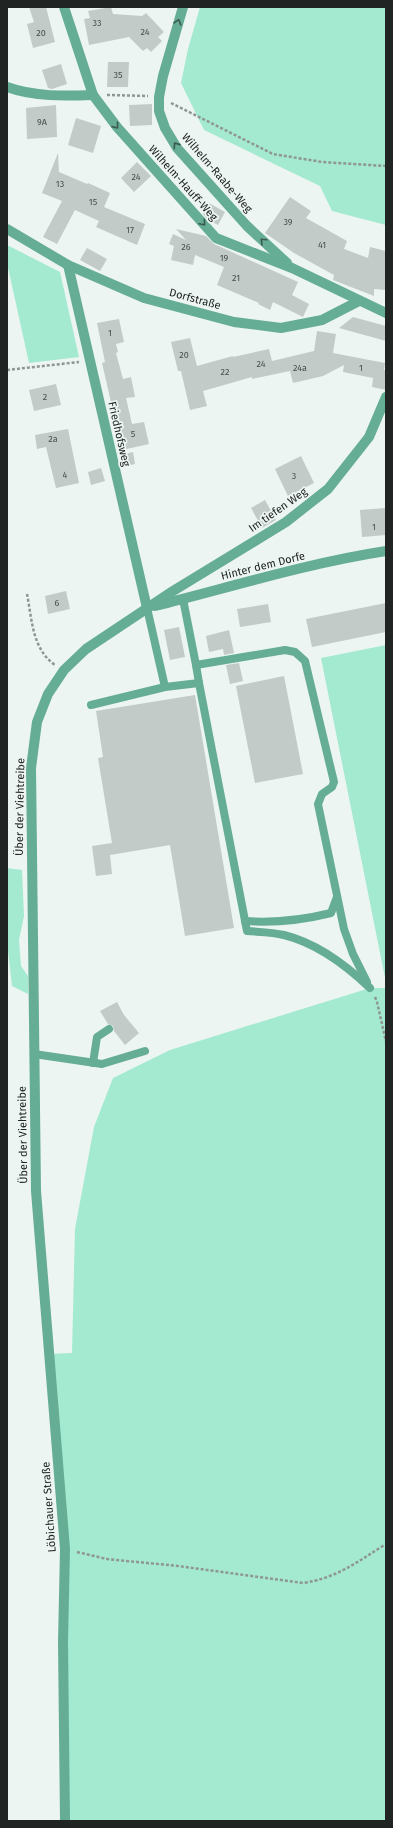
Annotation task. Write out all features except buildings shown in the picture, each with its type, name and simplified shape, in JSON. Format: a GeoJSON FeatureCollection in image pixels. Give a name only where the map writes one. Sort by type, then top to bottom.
{"type":"FeatureCollection","features":[{"type":"Feature","properties":{"kind":"street","name":"Wilhelm-Hauff-Weg"},"geometry":{"type":"LineString","coordinates":[[64,7],[93,95],[117,127],[216,238],[292,268],[359,301]]}},
{"type":"Feature","properties":{"kind":"street","name":"Wilhelm-Raabe-Weg"},"geometry":{"type":"LineString","coordinates":[[183,7],[163,76],[159,97],[159,111],[165,128],[177,148],[247,226],[292,268]]}},
{"type":"Feature","properties":{"kind":"street"},"geometry":{"type":"LineString","coordinates":[[7,87],[22,92],[35,94],[62,96],[93,95]]}},
{"type":"Feature","properties":{"kind":"street","name":"Dorfstraße"},"geometry":{"type":"LineString","coordinates":[[7,229],[68,265],[144,298],[234,322],[281,328],[322,320],[359,301]]}},
{"type":"Feature","properties":{"kind":"street","name":"Friedhofsweg"},"geometry":{"type":"LineString","coordinates":[[68,265],[147,608]]}},
{"type":"Feature","properties":{"kind":"street"},"geometry":{"type":"LineString","coordinates":[[359,301],[386,313]]}},
{"type":"Feature","properties":{"kind":"street","name":"Im tiefen Weg"},"geometry":{"type":"LineString","coordinates":[[147,608],[286,522],[328,489],[370,437],[386,397]]}},
{"type":"Feature","properties":{"kind":"street","name":"Hinter dem Dorfe"},"geometry":{"type":"LineString","coordinates":[[147,608],[307,567],[360,555],[386,551]]}},
{"type":"Feature","properties":{"kind":"street","name":"Über der Viehtreibe"},"geometry":{"type":"LineString","coordinates":[[36,1191],[30,768],[37,722],[48,694],[64,670],[86,649],[147,608]]}},
{"type":"Feature","properties":{"kind":"street","name":"Löbichauer Straße"},"geometry":{"type":"LineString","coordinates":[[36,1191],[65,1549],[63,1642],[65,1821]]}},
{"type":"Feature","properties":{"kind":"lane"},"geometry":{"type":"LineString","coordinates":[[183,599],[247,931],[284,935],[320,950],[351,970],[370,988]]}},
{"type":"Feature","properties":{"kind":"lane"},"geometry":{"type":"LineString","coordinates":[[147,608],[165,687]]}},
{"type":"Feature","properties":{"kind":"lane"},"geometry":{"type":"LineString","coordinates":[[196,665],[285,650],[295,652],[305,661],[334,782],[332,788],[322,794],[318,804],[344,929],[353,954],[370,988]]}},
{"type":"Feature","properties":{"kind":"lane"},"geometry":{"type":"LineString","coordinates":[[91,705],[165,687],[199,683]]}},
{"type":"Feature","properties":{"kind":"lane"},"geometry":{"type":"LineString","coordinates":[[245,921],[258,922],[311,918],[331,913],[337,896]]}},
{"type":"Feature","properties":{"kind":"lane"},"geometry":{"type":"LineString","coordinates":[[93,1063],[97,1037],[109,1029]]}},
{"type":"Feature","properties":{"kind":"lane"},"geometry":{"type":"LineString","coordinates":[[34,1054],[102,1064],[145,1051]]}},
{"type":"Feature","properties":{"kind":"path"},"geometry":{"type":"LineString","coordinates":[[93,95],[159,97],[273,154],[322,162],[386,166]]}},
{"type":"Feature","properties":{"kind":"path"},"geometry":{"type":"LineString","coordinates":[[7,370],[90,360]]}},
{"type":"Feature","properties":{"kind":"path"},"geometry":{"type":"LineString","coordinates":[[27,594],[36,641],[40,651],[53,664],[64,670]]}},
{"type":"Feature","properties":{"kind":"path"},"geometry":{"type":"LineString","coordinates":[[370,988],[378,1002],[386,1042]]}},
{"type":"Feature","properties":{"kind":"path"},"geometry":{"type":"LineString","coordinates":[[65,1549],[107,1559],[178,1566],[303,1583],[321,1580],[343,1571],[386,1544]]}},
{"type":"Feature","properties":{"kind":"green space"},"geometry":{"type":"Polygon","coordinates":[[[200,7],[386,7],[386,225],[332,211],[320,186],[204,130],[181,83],[188,49],[200,7]]]}},
{"type":"Feature","properties":{"kind":"green space"},"geometry":{"type":"Polygon","coordinates":[[[7,245],[60,272],[79,357],[29,363],[7,263],[7,245]]]}},
{"type":"Feature","properties":{"kind":"green space"},"geometry":{"type":"Polygon","coordinates":[[[386,645],[386,983],[321,658],[386,645]]]}},
{"type":"Feature","properties":{"kind":"green space"},"geometry":{"type":"Polygon","coordinates":[[[7,868],[22,870],[24,916],[19,940],[21,966],[28,976],[28,994],[12,986],[7,942],[7,868]]]}},
{"type":"Feature","properties":{"kind":"green space"},"geometry":{"type":"Polygon","coordinates":[[[370,988],[386,988],[386,1821],[65,1821],[65,1549],[48,1354],[72,1353],[75,1229],[94,1127],[113,1078],[170,1050],[370,988]]]}}]}
